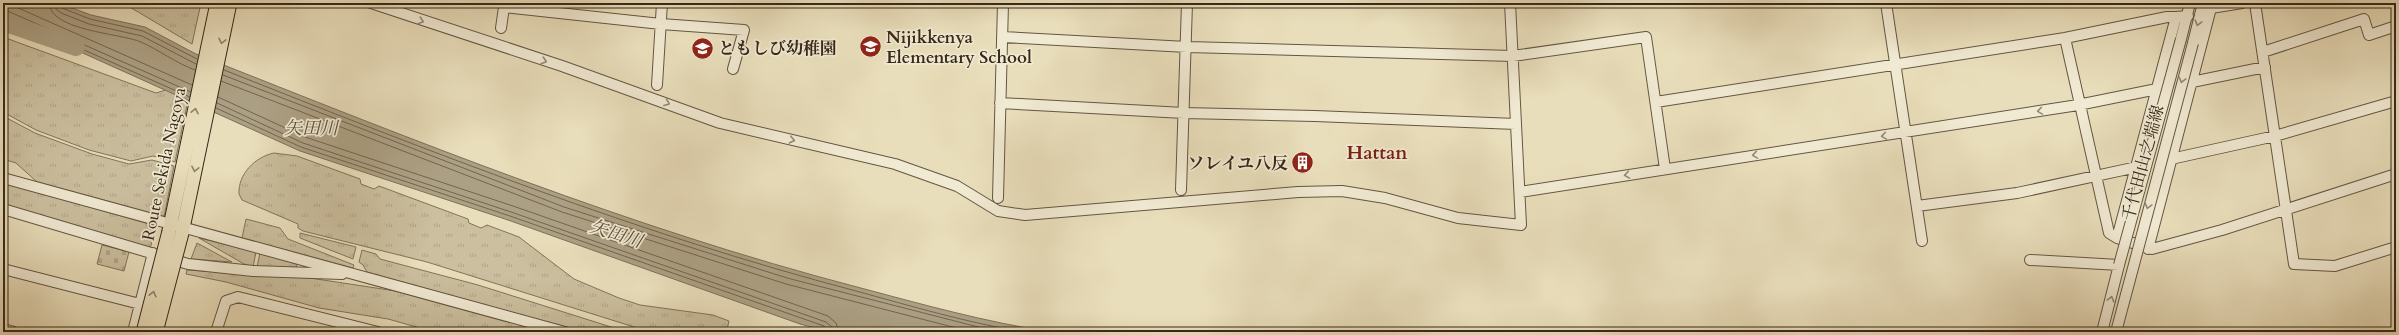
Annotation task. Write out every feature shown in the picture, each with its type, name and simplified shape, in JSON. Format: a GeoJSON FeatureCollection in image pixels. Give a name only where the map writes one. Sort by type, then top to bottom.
{"type":"FeatureCollection","features":[{"type":"Feature","properties":{"kind":"main road","name":"Route Sekida Nagoya"},"geometry":{"type":"LineString","coordinates":[[156,332],[177,226],[217,3]]}},
{"type":"Feature","properties":{"kind":"main road","name":"Route Sekida Nagoya"},"geometry":{"type":"LineString","coordinates":[[143,332],[177,226],[230,3]]}},
{"type":"Feature","properties":{"kind":"street"},"geometry":{"type":"LineString","coordinates":[[371,3],[562,66],[720,123],[895,164],[957,186],[998,211],[1025,215],[1298,192],[1342,191],[1386,198],[1458,218],[1521,225],[1510,3]]}},
{"type":"Feature","properties":{"kind":"street"},"geometry":{"type":"LineString","coordinates":[[657,85],[662,3]]}},
{"type":"Feature","properties":{"kind":"street"},"geometry":{"type":"LineString","coordinates":[[998,198],[1003,3]]}},
{"type":"Feature","properties":{"kind":"street"},"geometry":{"type":"LineString","coordinates":[[1181,190],[1187,3]]}},
{"type":"Feature","properties":{"kind":"street"},"geometry":{"type":"LineString","coordinates":[[1886,3],[1922,241]]}},
{"type":"Feature","properties":{"kind":"street","name":"千代田山之端線"},"geometry":{"type":"LineString","coordinates":[[2102,332],[2188,16],[2190,3]]}},
{"type":"Feature","properties":{"kind":"street"},"geometry":{"type":"LineString","coordinates":[[2148,249],[2192,82],[2207,5],[2242,3]]}},
{"type":"Feature","properties":{"kind":"street"},"geometry":{"type":"LineString","coordinates":[[2255,3],[2266,67],[2294,264],[2335,266],[2396,247]]}},
{"type":"Feature","properties":{"kind":"street"},"geometry":{"type":"LineString","coordinates":[[501,28],[504,5],[661,24],[744,30],[733,68]]}},
{"type":"Feature","properties":{"kind":"street","name":"千代田山之端線"},"geometry":{"type":"LineString","coordinates":[[2116,332],[2193,43],[2207,5]]}},
{"type":"Feature","properties":{"kind":"street"},"geometry":{"type":"LineString","coordinates":[[1656,102],[2065,38],[2167,17],[2188,16]]}},
{"type":"Feature","properties":{"kind":"street"},"geometry":{"type":"LineString","coordinates":[[2117,238],[2176,17]]}},
{"type":"Feature","properties":{"kind":"street"},"geometry":{"type":"LineString","coordinates":[[2263,52],[2364,19],[2369,35],[2396,26]]}},
{"type":"Feature","properties":{"kind":"street"},"geometry":{"type":"LineString","coordinates":[[1002,37],[1186,47],[1513,56],[1646,37],[1665,169]]}},
{"type":"Feature","properties":{"kind":"street"},"geometry":{"type":"LineString","coordinates":[[2065,38],[2078,104],[2109,233],[2117,238],[2148,249],[2222,230],[2396,174]]}},
{"type":"Feature","properties":{"kind":"street"},"geometry":{"type":"LineString","coordinates":[[2192,82],[2266,67]]}},
{"type":"Feature","properties":{"kind":"street"},"geometry":{"type":"LineString","coordinates":[[1520,192],[1905,132],[2156,90]]}},
{"type":"Feature","properties":{"kind":"street"},"geometry":{"type":"LineString","coordinates":[[2171,159],[2275,136],[2396,101]]}},
{"type":"Feature","properties":{"kind":"street"},"geometry":{"type":"LineString","coordinates":[[1000,103],[1184,113],[1315,116],[1516,124]]}},
{"type":"Feature","properties":{"kind":"street"},"geometry":{"type":"LineString","coordinates":[[1917,206],[2017,193],[2136,167]]}},
{"type":"Feature","properties":{"kind":"street"},"geometry":{"type":"LineString","coordinates":[[3,178],[358,274],[564,332]]}},
{"type":"Feature","properties":{"kind":"street"},"geometry":{"type":"LineString","coordinates":[[3,209],[188,264],[253,271],[358,274]]}},
{"type":"Feature","properties":{"kind":"street"},"geometry":{"type":"LineString","coordinates":[[133,332],[153,253]]}},
{"type":"Feature","properties":{"kind":"street"},"geometry":{"type":"LineString","coordinates":[[2030,260],[2119,265]]}},
{"type":"Feature","properties":{"kind":"street"},"geometry":{"type":"LineString","coordinates":[[3,269],[140,304]]}},
{"type":"Feature","properties":{"kind":"street"},"geometry":{"type":"LineString","coordinates":[[216,332],[222,307],[226,301],[238,297],[378,332]]}},
{"type":"Feature","properties":{"kind":"street"},"geometry":{"type":"LineString","coordinates":[[3,329],[14,332]]}},
{"type":"Feature","properties":{"kind":"green space"},"geometry":{"type":"Polygon","coordinates":[[[123,3],[201,3],[192,44],[123,3]]]}},
{"type":"Feature","properties":{"kind":"green space"},"geometry":{"type":"Polygon","coordinates":[[[3,37],[156,93],[166,90],[189,96],[175,162],[153,156],[131,161],[89,150],[36,130],[3,112],[3,37]]]}},
{"type":"Feature","properties":{"kind":"green space"},"geometry":{"type":"Polygon","coordinates":[[[3,116],[35,133],[92,154],[129,164],[152,160],[174,166],[164,217],[37,182],[16,163],[3,159],[3,116]]]}},
{"type":"Feature","properties":{"kind":"green space"},"geometry":{"type":"Polygon","coordinates":[[[274,153],[297,156],[360,179],[361,184],[374,189],[379,186],[468,219],[469,223],[481,228],[487,225],[519,237],[574,279],[640,305],[713,315],[729,321],[727,330],[730,332],[650,332],[427,262],[303,231],[298,228],[298,224],[242,200],[239,194],[241,180],[254,162],[274,153]]]}},
{"type":"Feature","properties":{"kind":"green space"},"geometry":{"type":"Polygon","coordinates":[[[3,182],[156,226],[150,249],[3,204],[3,182]]]}},
{"type":"Feature","properties":{"kind":"green space"},"geometry":{"type":"Polygon","coordinates":[[[246,219],[280,228],[288,239],[354,265],[353,268],[242,238],[246,219]]]}},
{"type":"Feature","properties":{"kind":"green space"},"geometry":{"type":"Polygon","coordinates":[[[300,233],[356,247],[353,259],[300,238],[300,233]]]}},
{"type":"Feature","properties":{"kind":"green space"},"geometry":{"type":"Polygon","coordinates":[[[199,238],[256,252],[253,267],[244,264],[199,238]]]}},
{"type":"Feature","properties":{"kind":"green space"},"geometry":{"type":"Polygon","coordinates":[[[197,243],[232,262],[191,259],[197,243]]]}},
{"type":"Feature","properties":{"kind":"green space"},"geometry":{"type":"Polygon","coordinates":[[[102,245],[129,252],[124,271],[97,264],[102,245]]]}},
{"type":"Feature","properties":{"kind":"green space"},"geometry":{"type":"Polygon","coordinates":[[[362,250],[376,254],[380,259],[478,285],[627,332],[582,332],[367,272],[363,265],[359,262],[362,250]]]}},
{"type":"Feature","properties":{"kind":"green space"},"geometry":{"type":"Polygon","coordinates":[[[260,253],[297,264],[296,269],[257,267],[260,253]]]}},
{"type":"Feature","properties":{"kind":"green space"},"geometry":{"type":"Polygon","coordinates":[[[187,270],[310,278],[409,293],[550,332],[434,332],[388,319],[319,308],[226,282],[186,274],[187,270]]]}},
{"type":"Feature","properties":{"kind":"water","name":"矢田川"},"geometry":{"type":"Polygon","coordinates":[[[3,3],[59,3],[91,15],[145,27],[196,54],[441,150],[523,181],[689,238],[773,264],[929,306],[977,318],[1051,332],[830,332],[800,324],[508,220],[300,151],[3,17],[3,3]]]}},
{"type":"Feature","properties":{"kind":"waterway","name":"矢田川"},"geometry":{"type":"LineString","coordinates":[[3,22],[76,47]]}},
{"type":"Feature","properties":{"kind":"place","name":"Nijikkenya Elementary School"},"geometry":{"type":"Point","coordinates":[870,47]}},
{"type":"Feature","properties":{"kind":"place","name":"ともしび幼稚園"},"geometry":{"type":"Point","coordinates":[703,48]}},
{"type":"Feature","properties":{"kind":"place","name":"ソレイユ八反"},"geometry":{"type":"Point","coordinates":[1303,163]}},
{"type":"Feature","properties":{"kind":"district","name":"Hattan"},"geometry":{"type":"Point","coordinates":[1377,153]}}]}
